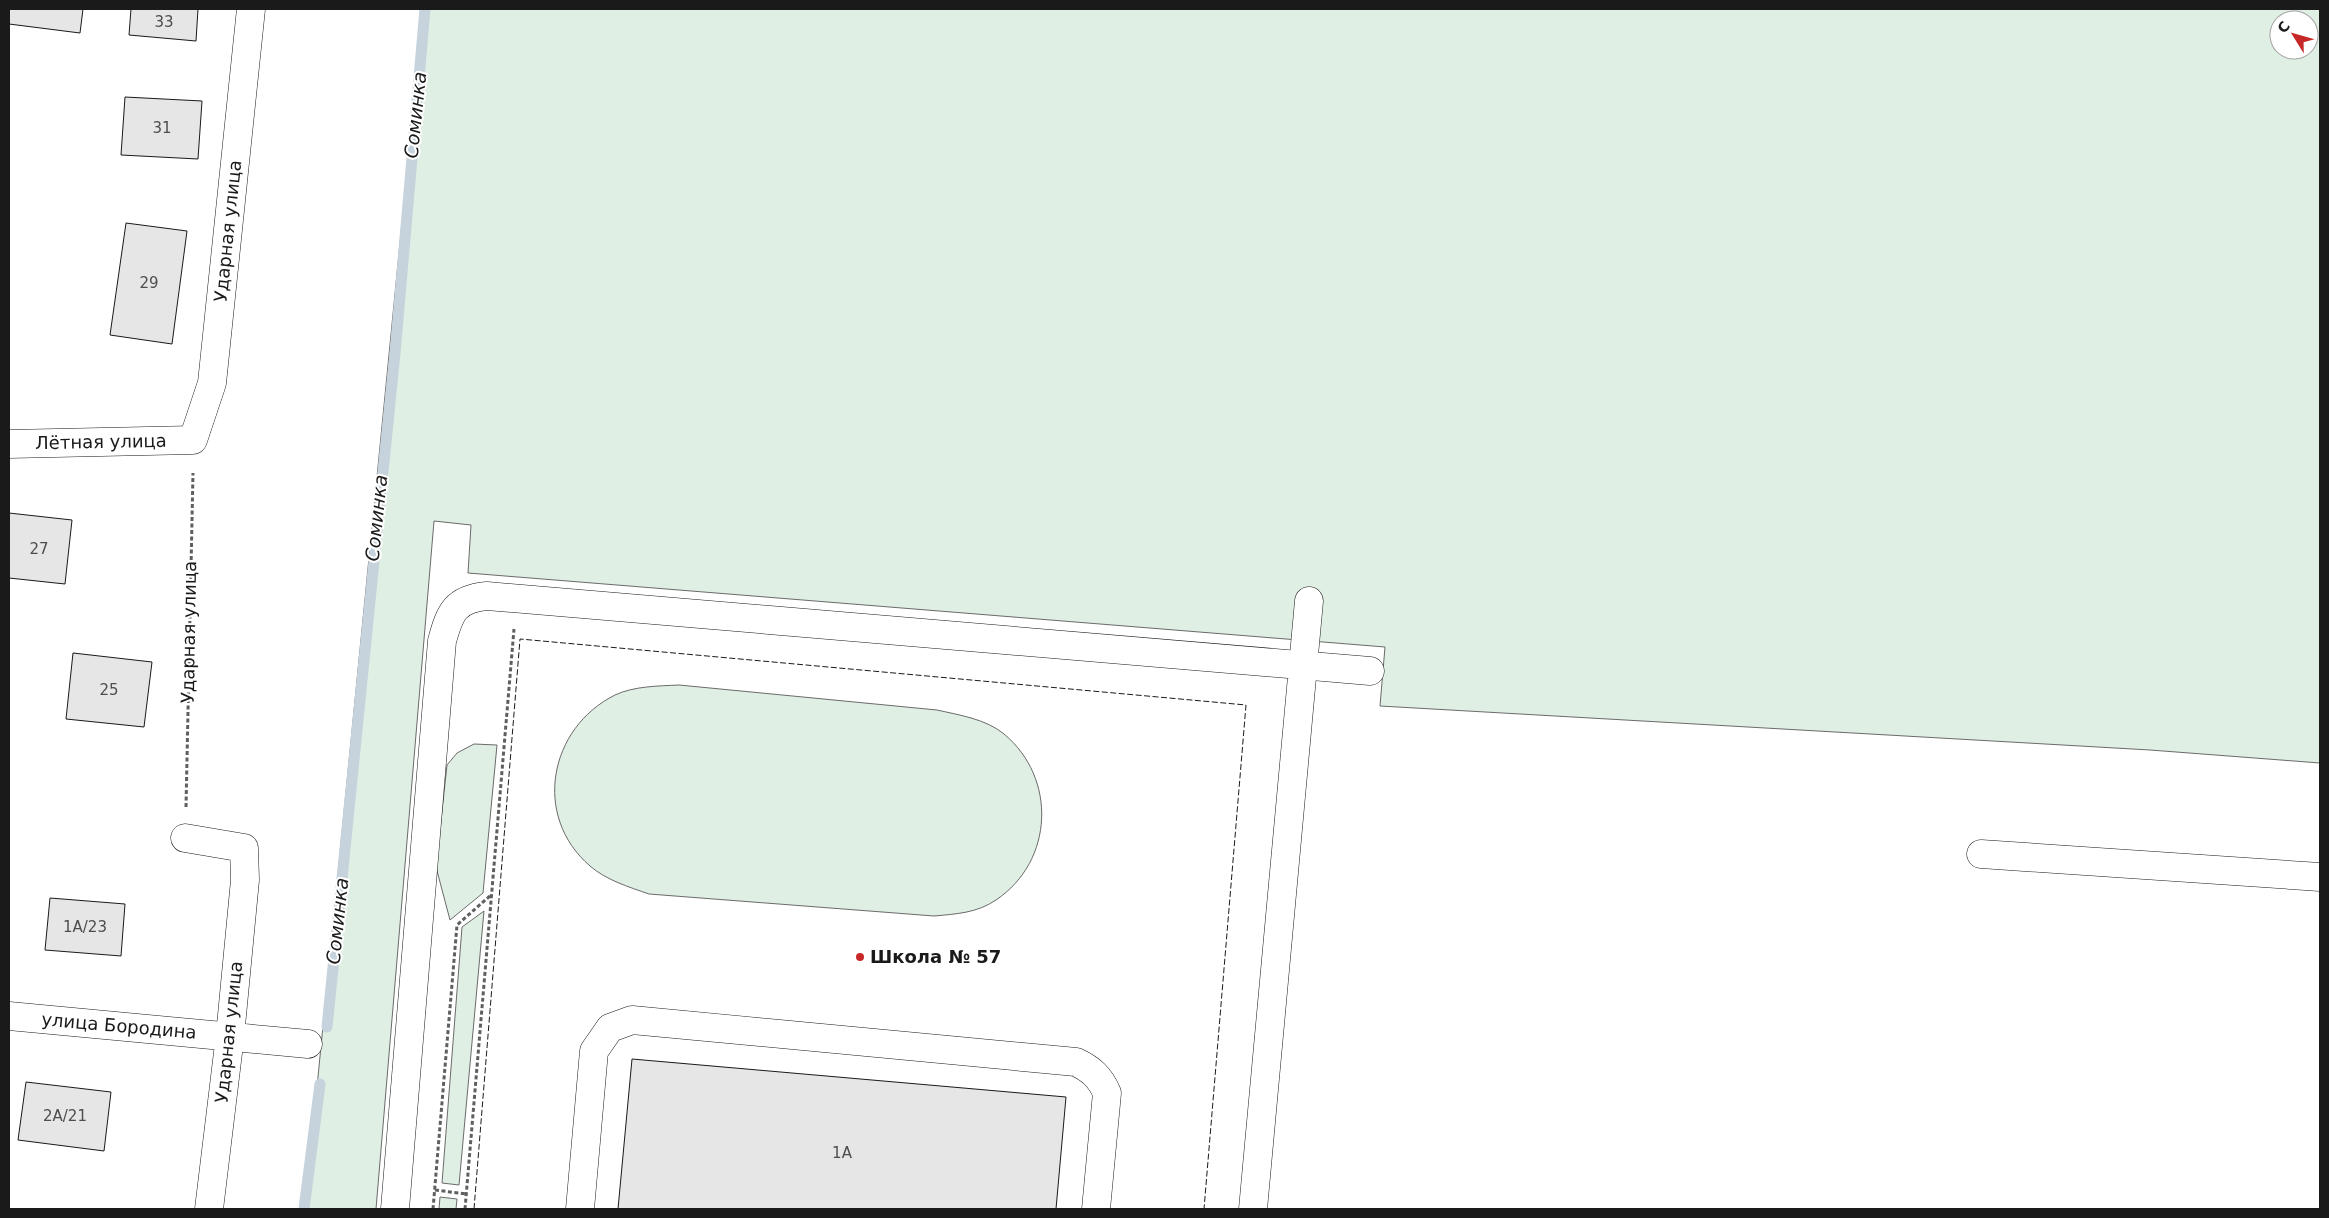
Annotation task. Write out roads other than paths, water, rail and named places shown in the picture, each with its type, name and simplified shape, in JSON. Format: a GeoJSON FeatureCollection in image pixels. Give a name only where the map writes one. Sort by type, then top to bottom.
{"type":"FeatureCollection","features":[{"type":"Feature","properties":{"kind":"street","name":"Ударная улица"},"geometry":{"type":"LineString","coordinates":[[193,440],[212,383],[251,9]]}},
{"type":"Feature","properties":{"kind":"street","name":"Лётная улица"},"geometry":{"type":"LineString","coordinates":[[9,444],[193,440]]}},
{"type":"Feature","properties":{"kind":"street"},"geometry":{"type":"LineString","coordinates":[[395,1209],[442,641],[447,622],[456,607],[469,598],[487,596],[1370,671]]}},
{"type":"Feature","properties":{"kind":"street"},"geometry":{"type":"LineString","coordinates":[[1253,1209],[1309,601]]}},
{"type":"Feature","properties":{"kind":"street","name":"Ударная улица"},"geometry":{"type":"LineString","coordinates":[[185,838],[244,848],[245,880],[230,1036],[209,1209]]}},
{"type":"Feature","properties":{"kind":"street"},"geometry":{"type":"LineString","coordinates":[[1981,854],[2320,876]]}},
{"type":"Feature","properties":{"kind":"street","name":"улица Бородина"},"geometry":{"type":"LineString","coordinates":[[9,1016],[308,1044]]}},
{"type":"Feature","properties":{"kind":"street"},"geometry":{"type":"LineString","coordinates":[[580,1209],[594,1051],[610,1028],[632,1020],[1076,1062],[1088,1068],[1101,1079],[1107,1093],[1096,1209]]}},
{"type":"Feature","properties":{"kind":"waterway","name":"Соминка"},"geometry":{"type":"LineString","coordinates":[[327,1027],[395,353],[425,9]]}},
{"type":"Feature","properties":{"kind":"waterway","name":"Соминка"},"geometry":{"type":"LineString","coordinates":[[304,1209],[320,1084]]}},
{"type":"Feature","properties":{"kind":"place","name":"Школа № 57"},"geometry":{"type":"Point","coordinates":[860,957]}}]}
